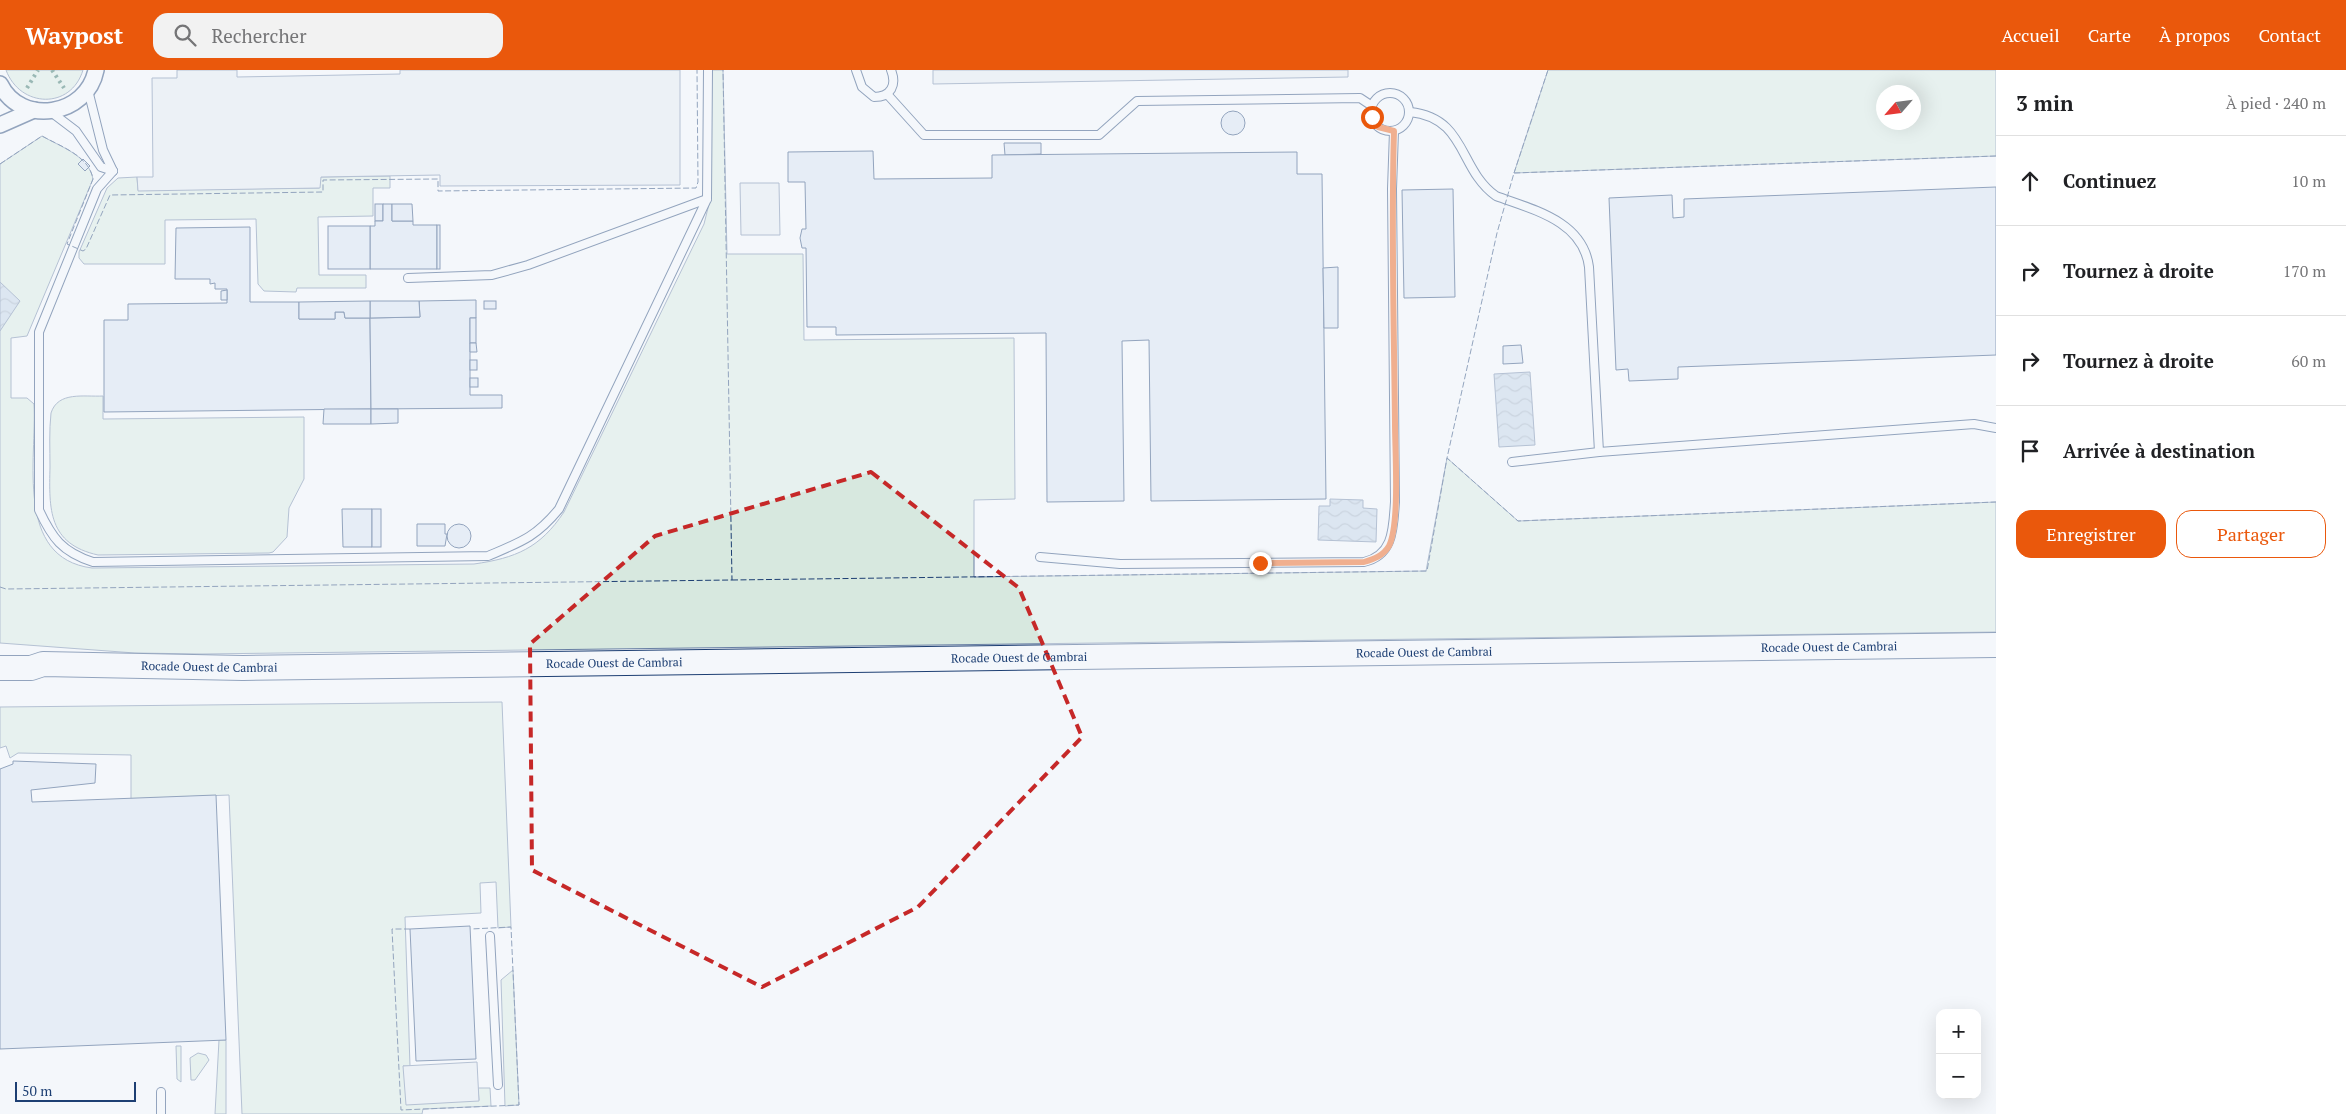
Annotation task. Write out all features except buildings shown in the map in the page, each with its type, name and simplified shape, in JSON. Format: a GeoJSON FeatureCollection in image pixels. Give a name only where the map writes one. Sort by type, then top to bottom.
{"type":"FeatureCollection","features":[{"type":"Feature","properties":{"kind":"highway","name":"Rocade Ouest de Cambrai"},"geometry":{"type":"LineString","coordinates":[[0,668],[31,668],[43,664],[243,668],[1996,645]]}},
{"type":"Feature","properties":{"kind":"highway","name":"Rocade Ouest de Cambrai"},"geometry":{"type":"LineString","coordinates":[[0,652],[31,658],[43,664]]}},
{"type":"Feature","properties":{"kind":"street"},"geometry":{"type":"LineString","coordinates":[[0,84],[16,102],[34,110],[50,112],[71,105],[88,90],[97,72]]}},
{"type":"Feature","properties":{"kind":"street"},"geometry":{"type":"LineString","coordinates":[[0,125],[34,110]]}},
{"type":"Feature","properties":{"kind":"lane"},"geometry":{"type":"LineString","coordinates":[[113,171],[96,189],[39,332],[39,510],[50,534],[64,548],[80,558],[92,562],[488,556],[521,542],[544,527],[559,508],[654,314],[707,199],[708,70]]}},
{"type":"Feature","properties":{"kind":"lane"},"geometry":{"type":"LineString","coordinates":[[856,70],[862,87],[868,94],[874,97],[882,97],[894,85],[892,70]]}},
{"type":"Feature","properties":{"kind":"lane"},"geometry":{"type":"LineString","coordinates":[[88,90],[103,150],[113,171]]}},
{"type":"Feature","properties":{"kind":"lane"},"geometry":{"type":"LineString","coordinates":[[1390,92],[1402,96],[1409,106],[1410,112],[1406,124],[1394,131],[1383,130],[1374,123],[1370,112],[1379,96],[1390,92]]}},
{"type":"Feature","properties":{"kind":"lane"},"geometry":{"type":"LineString","coordinates":[[887,94],[924,135],[1099,135],[1137,101],[1360,98],[1372,106]]}},
{"type":"Feature","properties":{"kind":"lane"},"geometry":{"type":"LineString","coordinates":[[50,112],[76,132],[101,167],[113,171]]}},
{"type":"Feature","properties":{"kind":"lane"},"geometry":{"type":"LineString","coordinates":[[1410,112],[1431,118],[1451,132],[1463,149],[1475,176],[1488,190],[1496,196],[1556,220],[1574,233],[1585,249],[1589,267],[1599,452]]}},
{"type":"Feature","properties":{"kind":"lane"},"geometry":{"type":"LineString","coordinates":[[1040,557],[1120,564],[1364,562],[1374,560],[1389,546],[1395,502],[1392,189],[1394,131]]}},
{"type":"Feature","properties":{"kind":"lane"},"geometry":{"type":"LineString","coordinates":[[408,278],[492,275],[528,265],[707,199]]}},
{"type":"Feature","properties":{"kind":"lane"},"geometry":{"type":"LineString","coordinates":[[1512,462],[1599,452],[1974,424],[1996,428]]}},
{"type":"Feature","properties":{"kind":"lane"},"geometry":{"type":"LineString","coordinates":[[490,936],[498,1085]]}},
{"type":"Feature","properties":{"kind":"lane"},"geometry":{"type":"LineString","coordinates":[[161,1092],[161,1114]]}},
{"type":"Feature","properties":{"kind":"highlighted area"},"geometry":{"type":"Polygon","coordinates":[[[871,472],[1019,588],[1082,737],[918,907],[762,987],[532,870],[530,644],[655,536],[871,472]]]}},
{"type":"Feature","properties":{"kind":"shaded area"},"geometry":{"type":"Polygon","coordinates":[[[6,70],[83,70],[77,83],[68,92],[57,98],[45,99],[33,97],[22,92],[13,83],[6,70]]]}},
{"type":"Feature","properties":{"kind":"shaded area"},"geometry":{"type":"Polygon","coordinates":[[[177,70],[237,70],[237,77],[400,74],[400,70],[680,70],[680,185],[440,186],[440,175],[321,177],[320,188],[138,191],[137,177],[153,177],[152,78],[177,78],[177,70]]]}},
{"type":"Feature","properties":{"kind":"shaded area"},"geometry":{"type":"Polygon","coordinates":[[[708,70],[723,70],[727,254],[803,254],[804,340],[1014,338],[1015,499],[974,500],[974,577],[1426,571],[1447,458],[1518,521],[1996,502],[1996,632],[202,654],[135,653],[0,643],[0,164],[42,136],[80,158],[86,164],[93,179],[27,336],[11,338],[11,398],[27,398],[34,404],[33,477],[35,502],[40,526],[50,546],[67,560],[92,568],[474,564],[489,562],[526,549],[546,534],[564,512],[704,224],[709,204],[708,70]]]}},
{"type":"Feature","properties":{"kind":"shaded area"},"geometry":{"type":"Polygon","coordinates":[[[933,70],[1348,70],[1348,77],[933,84],[933,70]]]}},
{"type":"Feature","properties":{"kind":"shaded area"},"geometry":{"type":"Polygon","coordinates":[[[1548,70],[1996,70],[1996,156],[1514,173],[1548,70]]]}},
{"type":"Feature","properties":{"kind":"shaded area"},"geometry":{"type":"Polygon","coordinates":[[[390,176],[390,188],[373,188],[373,216],[318,217],[319,275],[366,275],[366,288],[297,288],[296,292],[264,291],[258,284],[256,219],[165,220],[165,264],[84,264],[79,258],[79,252],[107,188],[118,178],[137,177],[138,190],[319,188],[320,177],[390,176]]]}},
{"type":"Feature","properties":{"kind":"shaded area"},"geometry":{"type":"Polygon","coordinates":[[[740,183],[779,183],[780,235],[741,235],[740,183]]]}},
{"type":"Feature","properties":{"kind":"shaded area"},"geometry":{"type":"Polygon","coordinates":[[[103,396],[103,419],[304,417],[304,479],[289,508],[287,537],[273,552],[269,553],[98,555],[69,543],[55,523],[50,497],[51,413],[59,401],[66,398],[103,396]]]}},
{"type":"Feature","properties":{"kind":"shaded area"},"geometry":{"type":"Polygon","coordinates":[[[502,702],[511,927],[498,928],[496,882],[480,883],[481,913],[405,917],[410,1066],[403,1066],[479,1100],[478,1088],[490,1088],[491,1106],[423,1109],[422,1114],[242,1114],[229,795],[131,799],[131,755],[18,753],[10,758],[6,746],[0,748],[0,707],[502,702]]]}},
{"type":"Feature","properties":{"kind":"shaded area"},"geometry":{"type":"Polygon","coordinates":[[[513,970],[519,1105],[505,1106],[501,980],[513,970]]]}},
{"type":"Feature","properties":{"kind":"shaded area"},"geometry":{"type":"Polygon","coordinates":[[[219,1040],[226,1040],[226,1114],[215,1114],[219,1040]]]}},
{"type":"Feature","properties":{"kind":"shaded area"},"geometry":{"type":"Polygon","coordinates":[[[176,1046],[181,1046],[181,1082],[177,1079],[176,1046]]]}},
{"type":"Feature","properties":{"kind":"shaded area"},"geometry":{"type":"Polygon","coordinates":[[[198,1053],[206,1055],[209,1060],[195,1080],[191,1080],[190,1058],[198,1053]]]}},
{"type":"Feature","properties":{"kind":"shaded area"},"geometry":{"type":"Polygon","coordinates":[[[477,1062],[479,1101],[406,1105],[403,1066],[477,1062]]]}},
{"type":"Feature","properties":{"kind":"water"},"geometry":{"type":"Polygon","coordinates":[[[0,282],[20,301],[0,331],[0,282]]]}},
{"type":"Feature","properties":{"kind":"water"},"geometry":{"type":"Polygon","coordinates":[[[1530,372],[1535,445],[1499,447],[1494,374],[1530,372]]]}},
{"type":"Feature","properties":{"kind":"water"},"geometry":{"type":"Polygon","coordinates":[[[1330,499],[1363,500],[1363,508],[1377,509],[1376,542],[1318,540],[1319,506],[1330,506],[1330,499]]]}},
{"type":"Feature","properties":{"kind":"hedge"},"geometry":{"type":"LineString","coordinates":[[27,88],[38,70]]}},
{"type":"Feature","properties":{"kind":"hedge"},"geometry":{"type":"LineString","coordinates":[[52,70],[64,88]]}},
{"type":"Feature","properties":{"kind":"fence"},"geometry":{"type":"LineString","coordinates":[[0,164],[42,136],[74,153],[86,164],[93,179],[67,244],[83,251],[86,249],[110,195],[323,192],[323,180],[438,179],[438,191],[696,188],[698,182],[697,70]]}},
{"type":"Feature","properties":{"kind":"fence"},"geometry":{"type":"LineString","coordinates":[[0,587],[6,589],[732,580],[723,70]]}},
{"type":"Feature","properties":{"kind":"fence"},"geometry":{"type":"LineString","coordinates":[[1514,173],[1548,70]]}},
{"type":"Feature","properties":{"kind":"fence"},"geometry":{"type":"LineString","coordinates":[[1996,156],[1514,173],[1497,233],[1447,458],[1518,521],[1996,502]]}},
{"type":"Feature","properties":{"kind":"fence"},"geometry":{"type":"LineString","coordinates":[[732,580],[1427,571],[1447,458]]}},
{"type":"Feature","properties":{"kind":"fence"},"geometry":{"type":"LineString","coordinates":[[410,929],[392,929],[401,1110],[519,1105],[511,927],[471,929]]}},
{"type":"Feature","properties":{"kind":"route"},"geometry":{"type":"LineString","coordinates":[[1260,563],[1364,562],[1374,560],[1389,546],[1395,502],[1396,466],[1392,189],[1394,131],[1383,130],[1378,127],[1372,117]]}}]}
